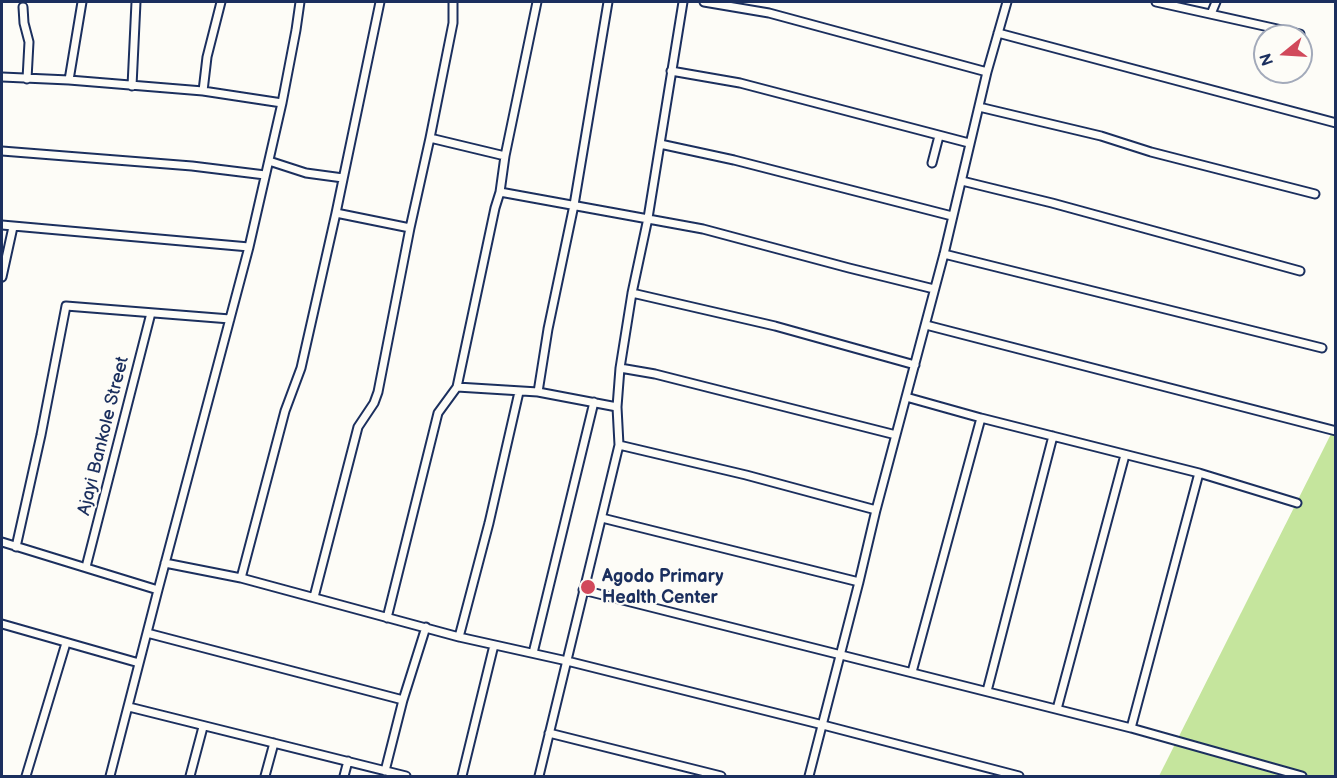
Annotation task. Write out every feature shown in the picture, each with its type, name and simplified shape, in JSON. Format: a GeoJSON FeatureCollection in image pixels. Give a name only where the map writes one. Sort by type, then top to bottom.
{"type":"FeatureCollection","features":[{"type":"Feature","properties":{"kind":"street"},"geometry":{"type":"LineString","coordinates":[[69,80],[82,2]]}},
{"type":"Feature","properties":{"kind":"street"},"geometry":{"type":"LineString","coordinates":[[132,86],[136,2]]}},
{"type":"Feature","properties":{"kind":"street"},"geometry":{"type":"LineString","coordinates":[[202,91],[207,57],[221,2]]}},
{"type":"Feature","properties":{"kind":"street"},"geometry":{"type":"LineString","coordinates":[[110,777],[249,247],[282,103],[300,2]]}},
{"type":"Feature","properties":{"kind":"street"},"geometry":{"type":"LineString","coordinates":[[241,578],[285,411],[301,368],[380,2]]}},
{"type":"Feature","properties":{"kind":"street"},"geometry":{"type":"LineString","coordinates":[[314,597],[358,427],[374,403],[378,392],[453,23],[453,2]]}},
{"type":"Feature","properties":{"kind":"street"},"geometry":{"type":"LineString","coordinates":[[387,618],[438,413],[457,387],[500,192],[505,156],[537,2]]}},
{"type":"Feature","properties":{"kind":"street"},"geometry":{"type":"LineString","coordinates":[[538,392],[548,329],[574,205],[608,2]]}},
{"type":"Feature","properties":{"kind":"street"},"geometry":{"type":"LineString","coordinates":[[538,777],[619,445],[617,407],[620,368],[632,293],[648,218],[683,2]]}},
{"type":"Feature","properties":{"kind":"street"},"geometry":{"type":"LineString","coordinates":[[704,2],[769,14],[987,72]]}},
{"type":"Feature","properties":{"kind":"street"},"geometry":{"type":"LineString","coordinates":[[809,777],[876,510],[944,254],[987,72],[1007,2]]}},
{"type":"Feature","properties":{"kind":"street"},"geometry":{"type":"LineString","coordinates":[[1156,2],[1256,24]]}},
{"type":"Feature","properties":{"kind":"street"},"geometry":{"type":"LineString","coordinates":[[1211,14],[1216,2]]}},
{"type":"Feature","properties":{"kind":"street"},"geometry":{"type":"LineString","coordinates":[[23,7],[28,42],[27,79]]}},
{"type":"Feature","properties":{"kind":"street"},"geometry":{"type":"LineString","coordinates":[[998,33],[1335,123]]}},
{"type":"Feature","properties":{"kind":"street"},"geometry":{"type":"LineString","coordinates":[[671,71],[740,83],[969,143]]}},
{"type":"Feature","properties":{"kind":"street"},"geometry":{"type":"LineString","coordinates":[[2,77],[202,91],[282,103]]}},
{"type":"Feature","properties":{"kind":"street"},"geometry":{"type":"LineString","coordinates":[[979,107],[1101,136],[1151,152],[1314,194]]}},
{"type":"Feature","properties":{"kind":"street"},"geometry":{"type":"LineString","coordinates":[[932,163],[939,136]]}},
{"type":"Feature","properties":{"kind":"street"},"geometry":{"type":"LineString","coordinates":[[430,138],[505,156]]}},
{"type":"Feature","properties":{"kind":"street"},"geometry":{"type":"LineString","coordinates":[[660,144],[734,160],[952,216]]}},
{"type":"Feature","properties":{"kind":"street"},"geometry":{"type":"LineString","coordinates":[[2,151],[192,166],[265,175]]}},
{"type":"Feature","properties":{"kind":"street"},"geometry":{"type":"LineString","coordinates":[[268,161],[306,173],[343,178]]}},
{"type":"Feature","properties":{"kind":"street"},"geometry":{"type":"LineString","coordinates":[[962,181],[1052,202],[1299,271]]}},
{"type":"Feature","properties":{"kind":"street"},"geometry":{"type":"LineString","coordinates":[[500,192],[703,229],[934,289]]}},
{"type":"Feature","properties":{"kind":"street"},"geometry":{"type":"LineString","coordinates":[[336,213],[410,228]]}},
{"type":"Feature","properties":{"kind":"street"},"geometry":{"type":"LineString","coordinates":[[2,225],[249,247]]}},
{"type":"Feature","properties":{"kind":"street"},"geometry":{"type":"LineString","coordinates":[[2,277],[13,227]]}},
{"type":"Feature","properties":{"kind":"street"},"geometry":{"type":"LineString","coordinates":[[944,254],[1322,348]]}},
{"type":"Feature","properties":{"kind":"street"},"geometry":{"type":"LineString","coordinates":[[632,293],[775,326],[915,365]]}},
{"type":"Feature","properties":{"kind":"street"},"geometry":{"type":"LineString","coordinates":[[16,547],[66,306],[230,319]]}},
{"type":"Feature","properties":{"kind":"street","name":"Ajayi Bankole Street"},"geometry":{"type":"LineString","coordinates":[[86,567],[151,313]]}},
{"type":"Feature","properties":{"kind":"street"},"geometry":{"type":"LineString","coordinates":[[926,325],[1335,431]]}},
{"type":"Feature","properties":{"kind":"street"},"geometry":{"type":"LineString","coordinates":[[620,368],[655,374],[896,435]]}},
{"type":"Feature","properties":{"kind":"street"},"geometry":{"type":"LineString","coordinates":[[457,387],[538,392],[617,407]]}},
{"type":"Feature","properties":{"kind":"street"},"geometry":{"type":"LineString","coordinates":[[459,637],[489,523],[519,392]]}},
{"type":"Feature","properties":{"kind":"street"},"geometry":{"type":"LineString","coordinates":[[906,397],[1199,473],[1297,503]]}},
{"type":"Feature","properties":{"kind":"street"},"geometry":{"type":"LineString","coordinates":[[533,653],[594,402]]}},
{"type":"Feature","properties":{"kind":"street"},"geometry":{"type":"LineString","coordinates":[[912,672],[981,418]]}},
{"type":"Feature","properties":{"kind":"street"},"geometry":{"type":"LineString","coordinates":[[987,691],[1053,436]]}},
{"type":"Feature","properties":{"kind":"street"},"geometry":{"type":"LineString","coordinates":[[619,445],[746,475],[876,510]]}},
{"type":"Feature","properties":{"kind":"street"},"geometry":{"type":"LineString","coordinates":[[1057,709],[1125,454]]}},
{"type":"Feature","properties":{"kind":"street"},"geometry":{"type":"LineString","coordinates":[[1131,728],[1199,473]]}},
{"type":"Feature","properties":{"kind":"street"},"geometry":{"type":"LineString","coordinates":[[602,518],[859,582]]}},
{"type":"Feature","properties":{"kind":"street"},"geometry":{"type":"LineString","coordinates":[[2,542],[158,590]]}},
{"type":"Feature","properties":{"kind":"street"},"geometry":{"type":"LineString","coordinates":[[165,562],[241,578],[459,637],[823,724],[1018,777]]}},
{"type":"Feature","properties":{"kind":"street"},"geometry":{"type":"LineString","coordinates":[[583,590],[1131,728],[1302,777]]}},
{"type":"Feature","properties":{"kind":"street"},"geometry":{"type":"LineString","coordinates":[[2,624],[139,663]]}},
{"type":"Feature","properties":{"kind":"street"},"geometry":{"type":"LineString","coordinates":[[385,771],[426,627]]}},
{"type":"Feature","properties":{"kind":"street"},"geometry":{"type":"LineString","coordinates":[[147,633],[404,700]]}},
{"type":"Feature","properties":{"kind":"street"},"geometry":{"type":"LineString","coordinates":[[26,777],[66,643]]}},
{"type":"Feature","properties":{"kind":"street"},"geometry":{"type":"LineString","coordinates":[[462,777],[494,645]]}},
{"type":"Feature","properties":{"kind":"street"},"geometry":{"type":"LineString","coordinates":[[129,707],[406,777]]}},
{"type":"Feature","properties":{"kind":"street"},"geometry":{"type":"LineString","coordinates":[[190,777],[203,727]]}},
{"type":"Feature","properties":{"kind":"street"},"geometry":{"type":"LineString","coordinates":[[549,733],[721,777]]}},
{"type":"Feature","properties":{"kind":"street"},"geometry":{"type":"LineString","coordinates":[[265,777],[274,743]]}},
{"type":"Feature","properties":{"kind":"street"},"geometry":{"type":"LineString","coordinates":[[344,777],[348,761]]}},
{"type":"Feature","properties":{"kind":"green space"},"geometry":{"type":"Polygon","coordinates":[[[1335,426],[1335,776],[1159,776],[1335,426]]]}},
{"type":"Feature","properties":{"kind":"place","name":"Agodo Primary Health Center"},"geometry":{"type":"Point","coordinates":[588,587]}}]}
